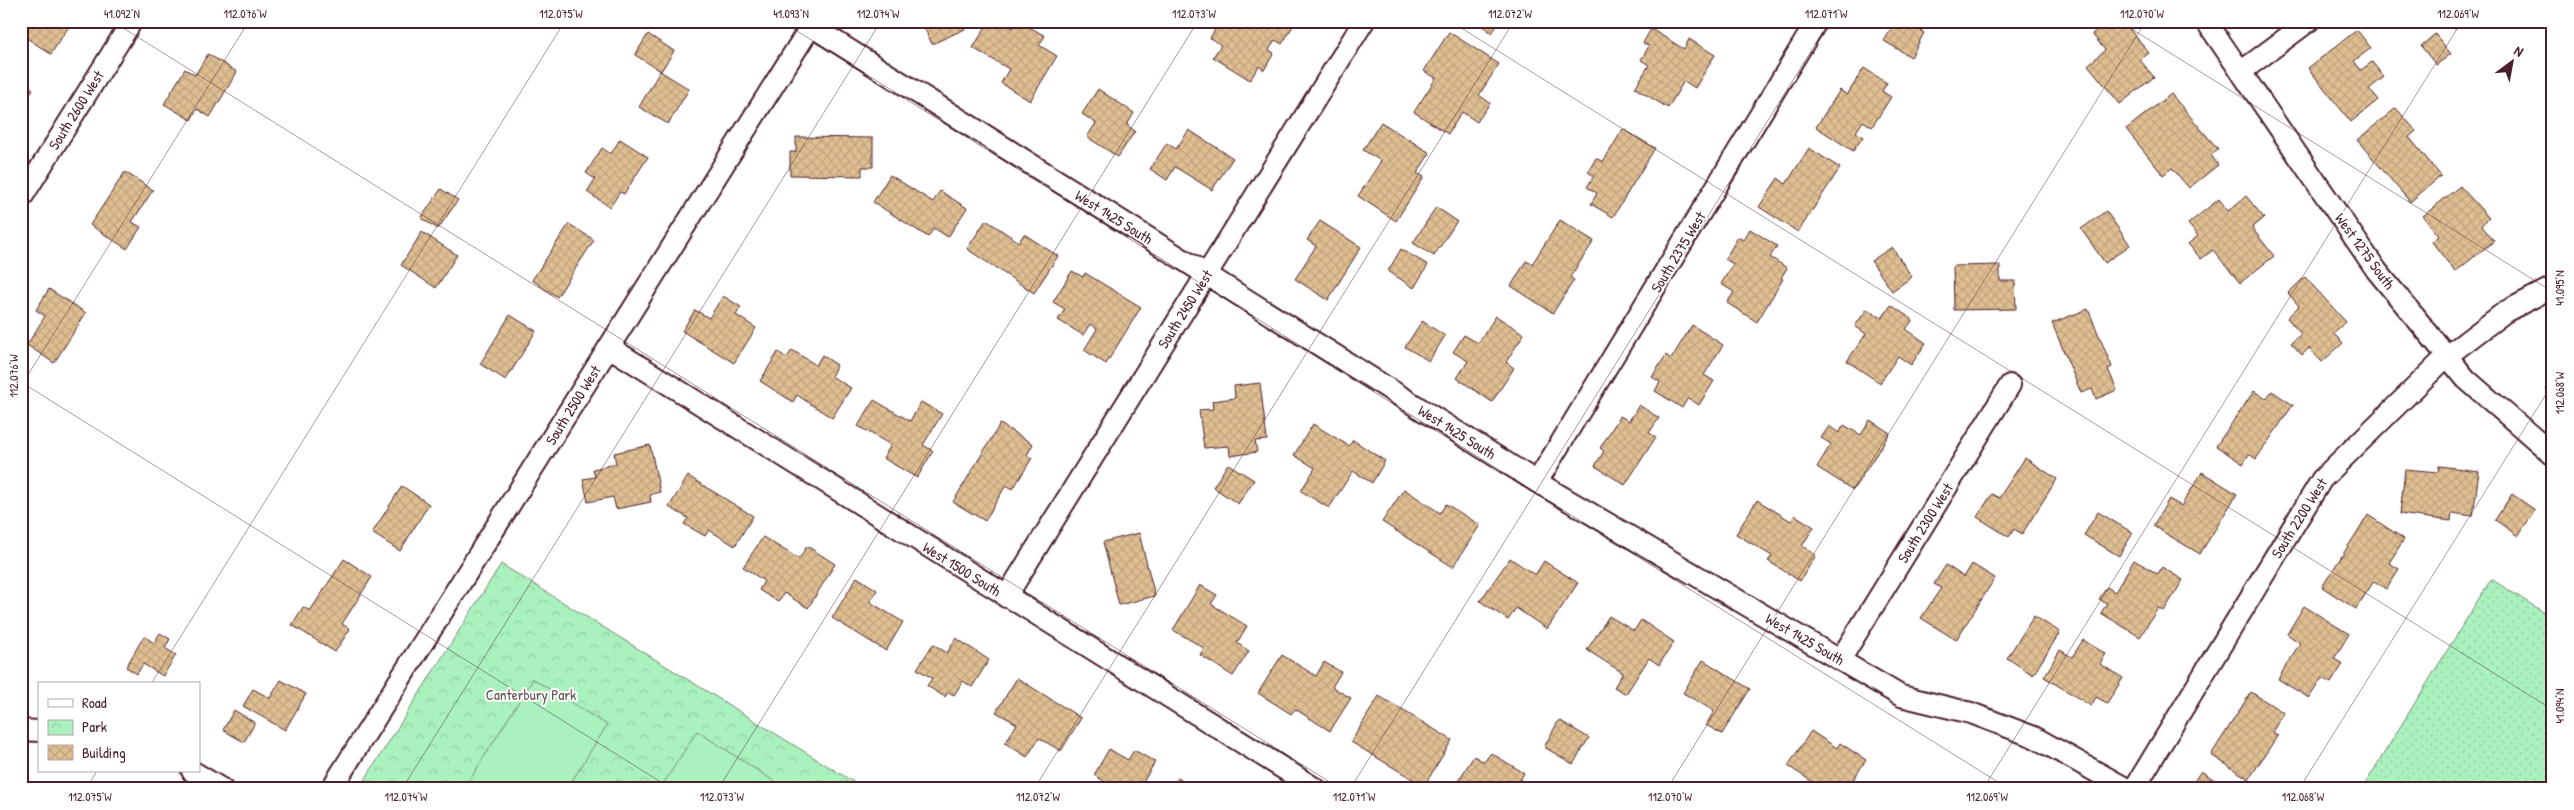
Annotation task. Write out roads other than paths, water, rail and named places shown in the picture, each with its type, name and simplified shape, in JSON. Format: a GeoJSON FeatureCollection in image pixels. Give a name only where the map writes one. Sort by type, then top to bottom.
{"type":"FeatureCollection","features":[{"type":"Feature","properties":{"kind":"street","name":"South 2600 West"},"geometry":{"type":"LineString","coordinates":[[21,199],[132,21]]}},
{"type":"Feature","properties":{"kind":"street","name":"South 2450 West"},"geometry":{"type":"LineString","coordinates":[[1006,597],[1364,21]]}},
{"type":"Feature","properties":{"kind":"street","name":"South 2375 West"},"geometry":{"type":"LineString","coordinates":[[1537,482],[1818,21]]}},
{"type":"Feature","properties":{"kind":"street","name":"West 1275 South"},"geometry":{"type":"LineString","coordinates":[[2206,21],[2377,271],[2466,379],[2553,455]]}},
{"type":"Feature","properties":{"kind":"street"},"geometry":{"type":"LineString","coordinates":[[2242,71],[2309,21]]}},
{"type":"Feature","properties":{"kind":"street","name":"West 1425 South"},"geometry":{"type":"LineString","coordinates":[[813,24],[1206,275],[1537,482],[1901,696],[1971,713],[2034,737],[2127,789]]}},
{"type":"Feature","properties":{"kind":"street","name":"South 2500 West"},"geometry":{"type":"LineString","coordinates":[[331,789],[813,24]]}},
{"type":"Feature","properties":{"kind":"street","name":"South 2200 West"},"geometry":{"type":"LineString","coordinates":[[2134,789],[2322,479],[2447,356],[2505,312],[2553,287]]}},
{"type":"Feature","properties":{"kind":"street","name":"West 1500 South"},"geometry":{"type":"LineString","coordinates":[[609,347],[1006,597],[1316,789]]}},
{"type":"Feature","properties":{"kind":"street","name":"South 2300 West"},"geometry":{"type":"LineString","coordinates":[[1840,660],[2010,385]]}},
{"type":"Feature","properties":{"kind":"street"},"geometry":{"type":"LineString","coordinates":[[21,730],[38,731]]}},
{"type":"Feature","properties":{"kind":"street"},"geometry":{"type":"LineString","coordinates":[[194,772],[222,789]]}},
{"type":"Feature","properties":{"kind":"park label","name":"Canterbury Park"},"geometry":{"type":"Point","coordinates":[531,694]}}]}
